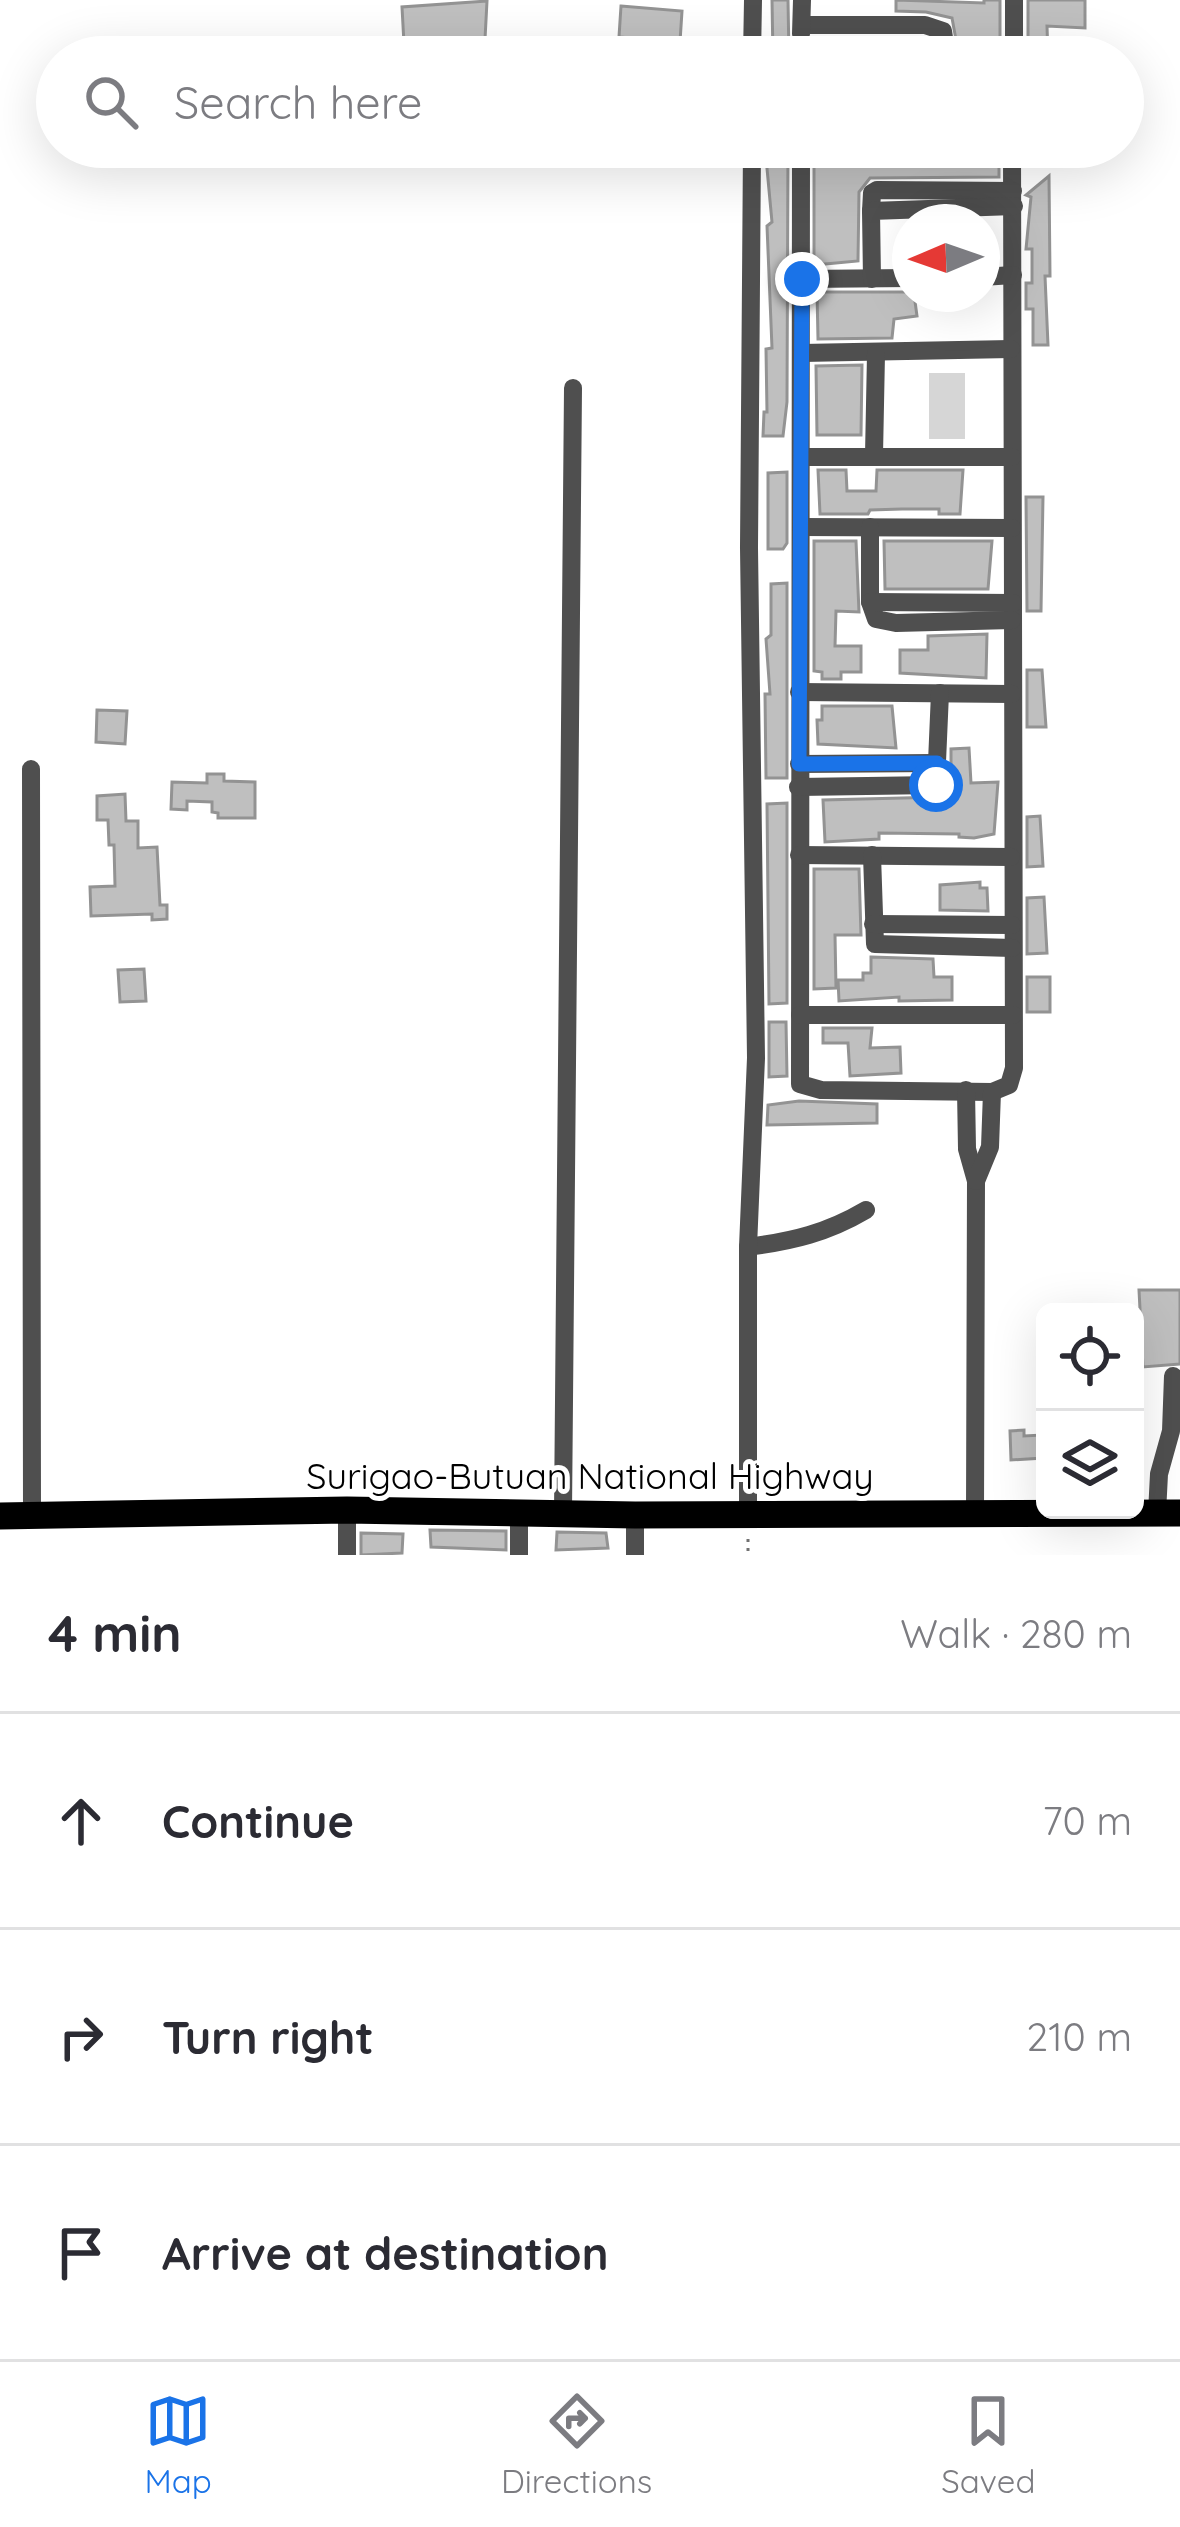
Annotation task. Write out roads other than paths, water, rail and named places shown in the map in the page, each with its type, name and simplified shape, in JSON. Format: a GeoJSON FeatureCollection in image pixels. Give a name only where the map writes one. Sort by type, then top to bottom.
{"type":"FeatureCollection","features":[{"type":"Feature","properties":{"kind":"highway","name":"Surigao-Butuan National Highway"},"geometry":{"type":"LineString","coordinates":[[0,1516],[347,1510],[634,1515],[1168,1514]]}},
{"type":"Feature","properties":{"kind":"street"},"geometry":{"type":"LineString","coordinates":[[752,36],[753,0]]}},
{"type":"Feature","properties":{"kind":"street"},"geometry":{"type":"LineString","coordinates":[[802,0],[802,36]]}},
{"type":"Feature","properties":{"kind":"street"},"geometry":{"type":"LineString","coordinates":[[1014,0],[1014,36]]}},
{"type":"Feature","properties":{"kind":"street"},"geometry":{"type":"LineString","coordinates":[[802,25],[925,25],[943,31],[944,36]]}},
{"type":"Feature","properties":{"kind":"street"},"geometry":{"type":"LineString","coordinates":[[748,1514],[748,1247],[756,1058],[749,548],[752,168]]}},
{"type":"Feature","properties":{"kind":"street"},"geometry":{"type":"LineString","coordinates":[[801,168],[800,1084],[807,1088],[992,1092],[1009,1085],[1014,1068],[1010,857],[1012,168]]}},
{"type":"Feature","properties":{"kind":"street"},"geometry":{"type":"LineString","coordinates":[[872,279],[872,193],[877,190],[1013,198]]}},
{"type":"Feature","properties":{"kind":"street"},"geometry":{"type":"LineString","coordinates":[[1000,276],[1013,275]]}},
{"type":"Feature","properties":{"kind":"street"},"geometry":{"type":"LineString","coordinates":[[802,279],[892,278]]}},
{"type":"Feature","properties":{"kind":"street"},"geometry":{"type":"LineString","coordinates":[[802,353],[1011,349]]}},
{"type":"Feature","properties":{"kind":"street"},"geometry":{"type":"LineString","coordinates":[[874,455],[876,354]]}},
{"type":"Feature","properties":{"kind":"street"},"geometry":{"type":"LineString","coordinates":[[562,1513],[573,388]]}},
{"type":"Feature","properties":{"kind":"street"},"geometry":{"type":"LineString","coordinates":[[802,457],[1012,457]]}},
{"type":"Feature","properties":{"kind":"street"},"geometry":{"type":"LineString","coordinates":[[801,527],[1012,528]]}},
{"type":"Feature","properties":{"kind":"street"},"geometry":{"type":"LineString","coordinates":[[870,527],[870,602],[1012,611]]}},
{"type":"Feature","properties":{"kind":"street"},"geometry":{"type":"LineString","coordinates":[[799,692],[1012,694]]}},
{"type":"Feature","properties":{"kind":"street"},"geometry":{"type":"LineString","coordinates":[[798,787],[933,786],[937,782],[940,693]]}},
{"type":"Feature","properties":{"kind":"street"},"geometry":{"type":"LineString","coordinates":[[799,764],[937,763]]}},
{"type":"Feature","properties":{"kind":"street"},"geometry":{"type":"LineString","coordinates":[[31,769],[32,1516]]}},
{"type":"Feature","properties":{"kind":"street"},"geometry":{"type":"LineString","coordinates":[[799,855],[1010,857]]}},
{"type":"Feature","properties":{"kind":"street"},"geometry":{"type":"LineString","coordinates":[[872,855],[875,944],[1012,948]]}},
{"type":"Feature","properties":{"kind":"street"},"geometry":{"type":"LineString","coordinates":[[873,924],[1012,925]]}},
{"type":"Feature","properties":{"kind":"street"},"geometry":{"type":"LineString","coordinates":[[800,1015],[1012,1015]]}},
{"type":"Feature","properties":{"kind":"street"},"geometry":{"type":"LineString","coordinates":[[966,1090],[966,1141],[976,1181],[975,1512]]}},
{"type":"Feature","properties":{"kind":"street"},"geometry":{"type":"LineString","coordinates":[[976,1181],[990,1147],[992,1092]]}},
{"type":"Feature","properties":{"kind":"street"},"geometry":{"type":"LineString","coordinates":[[748,1247],[803,1240],[833,1230],[866,1210]]}},
{"type":"Feature","properties":{"kind":"street"},"geometry":{"type":"LineString","coordinates":[[1168,1514],[1159,1474],[1172,1431],[1173,1376]]}},
{"type":"Feature","properties":{"kind":"street"},"geometry":{"type":"LineString","coordinates":[[347,1510],[347,1555]]}},
{"type":"Feature","properties":{"kind":"street"},"geometry":{"type":"LineString","coordinates":[[519,1511],[519,1555]]}},
{"type":"Feature","properties":{"kind":"street"},"geometry":{"type":"LineString","coordinates":[[634,1515],[635,1555]]}}]}
